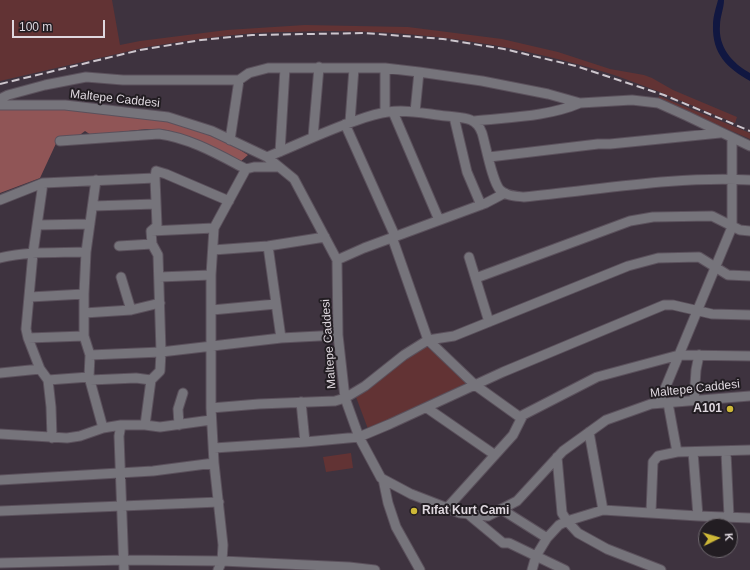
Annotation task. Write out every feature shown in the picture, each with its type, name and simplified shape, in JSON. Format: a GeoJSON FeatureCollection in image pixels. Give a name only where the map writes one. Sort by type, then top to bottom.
{"type":"FeatureCollection","features":[{"type":"Feature","properties":{"kind":"street"},"geometry":{"type":"LineString","coordinates":[[313,137],[319,67]]}},
{"type":"Feature","properties":{"kind":"street"},"geometry":{"type":"LineString","coordinates":[[0,99],[8,95],[45,84],[86,77],[123,80],[239,80],[250,73],[268,68],[385,68],[482,81],[548,94],[580,103],[632,100],[658,103],[750,146]]}},
{"type":"Feature","properties":{"kind":"street"},"geometry":{"type":"LineString","coordinates":[[280,152],[285,68]]}},
{"type":"Feature","properties":{"kind":"street"},"geometry":{"type":"LineString","coordinates":[[354,68],[347,123],[393,237],[428,340],[475,385],[521,418]]}},
{"type":"Feature","properties":{"kind":"street"},"geometry":{"type":"LineString","coordinates":[[385,68],[389,112],[439,220]]}},
{"type":"Feature","properties":{"kind":"street"},"geometry":{"type":"LineString","coordinates":[[416,112],[419,72]]}},
{"type":"Feature","properties":{"kind":"street"},"geometry":{"type":"LineString","coordinates":[[230,140],[239,80]]}},
{"type":"Feature","properties":{"kind":"street"},"geometry":{"type":"LineString","coordinates":[[474,121],[540,114],[568,108],[580,103]]}},
{"type":"Feature","properties":{"kind":"street","name":"Maltepe Caddesi"},"geometry":{"type":"LineString","coordinates":[[0,105],[65,105],[168,117],[212,131],[267,157],[294,179],[337,260],[338,335],[344,398],[359,436],[381,478],[411,494],[447,508],[460,513],[488,516],[517,501],[563,451],[606,420],[651,404],[750,396]]}},
{"type":"Feature","properties":{"kind":"street"},"geometry":{"type":"LineString","coordinates":[[267,157],[347,123],[389,112],[416,112],[466,118],[474,121],[480,126],[495,183],[500,190],[510,196],[524,197],[695,180],[750,180]]}},
{"type":"Feature","properties":{"kind":"street"},"geometry":{"type":"LineString","coordinates":[[454,117],[468,172],[481,205]]}},
{"type":"Feature","properties":{"kind":"street"},"geometry":{"type":"LineString","coordinates":[[489,157],[598,144],[721,133]]}},
{"type":"Feature","properties":{"kind":"street"},"geometry":{"type":"LineString","coordinates":[[60,141],[159,134],[174,136],[219,155],[246,169],[254,167],[279,167]]}},
{"type":"Feature","properties":{"kind":"street"},"geometry":{"type":"LineString","coordinates":[[677,452],[664,403],[697,311],[732,227],[732,138]]}},
{"type":"Feature","properties":{"kind":"street"},"geometry":{"type":"LineString","coordinates":[[218,570],[222,561],[223,545],[211,420],[211,275],[214,228],[246,169]]}},
{"type":"Feature","properties":{"kind":"street"},"geometry":{"type":"LineString","coordinates":[[151,231],[157,226],[156,171],[229,201]]}},
{"type":"Feature","properties":{"kind":"street"},"geometry":{"type":"LineString","coordinates":[[0,200],[43,183],[155,178]]}},
{"type":"Feature","properties":{"kind":"street"},"geometry":{"type":"LineString","coordinates":[[96,180],[86,252],[84,336],[90,355],[90,379],[103,428]]}},
{"type":"Feature","properties":{"kind":"street"},"geometry":{"type":"LineString","coordinates":[[43,183],[33,253],[26,329],[40,369],[48,380],[52,438]]}},
{"type":"Feature","properties":{"kind":"street"},"geometry":{"type":"LineString","coordinates":[[337,260],[364,248],[481,205],[505,193]]}},
{"type":"Feature","properties":{"kind":"street"},"geometry":{"type":"LineString","coordinates":[[93,206],[156,204]]}},
{"type":"Feature","properties":{"kind":"street"},"geometry":{"type":"LineString","coordinates":[[476,278],[630,221],[653,217],[712,216],[732,227],[750,231]]}},
{"type":"Feature","properties":{"kind":"street"},"geometry":{"type":"LineString","coordinates":[[37,225],[90,224]]}},
{"type":"Feature","properties":{"kind":"street"},"geometry":{"type":"LineString","coordinates":[[151,231],[214,228]]}},
{"type":"Feature","properties":{"kind":"street"},"geometry":{"type":"LineString","coordinates":[[145,425],[150,380],[160,371],[161,352],[158,255],[152,244],[151,231]]}},
{"type":"Feature","properties":{"kind":"street"},"geometry":{"type":"LineString","coordinates":[[213,250],[268,246],[325,236]]}},
{"type":"Feature","properties":{"kind":"street"},"geometry":{"type":"LineString","coordinates":[[119,246],[152,244]]}},
{"type":"Feature","properties":{"kind":"street"},"geometry":{"type":"LineString","coordinates":[[268,246],[281,338]]}},
{"type":"Feature","properties":{"kind":"street"},"geometry":{"type":"LineString","coordinates":[[0,258],[33,253],[86,252]]}},
{"type":"Feature","properties":{"kind":"street"},"geometry":{"type":"LineString","coordinates":[[470,257],[489,322]]}},
{"type":"Feature","properties":{"kind":"street"},"geometry":{"type":"LineString","coordinates":[[211,408],[259,404],[334,401],[344,398],[365,386],[404,355],[428,340],[454,336],[628,266],[658,258],[699,257],[728,275],[750,276]]}},
{"type":"Feature","properties":{"kind":"street"},"geometry":{"type":"LineString","coordinates":[[159,277],[211,275]]}},
{"type":"Feature","properties":{"kind":"street"},"geometry":{"type":"LineString","coordinates":[[121,277],[131,310]]}},
{"type":"Feature","properties":{"kind":"street"},"geometry":{"type":"LineString","coordinates":[[30,297],[84,294]]}},
{"type":"Feature","properties":{"kind":"street"},"geometry":{"type":"LineString","coordinates":[[84,313],[131,310],[160,303]]}},
{"type":"Feature","properties":{"kind":"street"},"geometry":{"type":"LineString","coordinates":[[212,310],[276,304]]}},
{"type":"Feature","properties":{"kind":"street"},"geometry":{"type":"LineString","coordinates":[[214,448],[305,442],[359,436],[390,424],[475,385],[605,329],[664,305],[673,305],[712,314],[750,315]]}},
{"type":"Feature","properties":{"kind":"street"},"geometry":{"type":"LineString","coordinates":[[90,355],[161,352],[281,338],[338,335]]}},
{"type":"Feature","properties":{"kind":"street"},"geometry":{"type":"LineString","coordinates":[[28,338],[84,336]]}},
{"type":"Feature","properties":{"kind":"street"},"geometry":{"type":"LineString","coordinates":[[447,508],[512,435],[523,415],[597,377],[680,355],[750,356]]}},
{"type":"Feature","properties":{"kind":"street"},"geometry":{"type":"LineString","coordinates":[[694,400],[696,370],[699,355]]}},
{"type":"Feature","properties":{"kind":"street"},"geometry":{"type":"LineString","coordinates":[[0,373],[40,369]]}},
{"type":"Feature","properties":{"kind":"street"},"geometry":{"type":"LineString","coordinates":[[48,380],[136,378],[150,380]]}},
{"type":"Feature","properties":{"kind":"street"},"geometry":{"type":"LineString","coordinates":[[179,425],[178,409],[183,393]]}},
{"type":"Feature","properties":{"kind":"street"},"geometry":{"type":"LineString","coordinates":[[301,402],[305,442]]}},
{"type":"Feature","properties":{"kind":"street"},"geometry":{"type":"LineString","coordinates":[[426,408],[495,455]]}},
{"type":"Feature","properties":{"kind":"street"},"geometry":{"type":"LineString","coordinates":[[0,434],[52,438],[74,437],[103,428],[121,425],[145,425],[160,427],[211,420]]}},
{"type":"Feature","properties":{"kind":"street"},"geometry":{"type":"LineString","coordinates":[[121,425],[119,436],[124,570]]}},
{"type":"Feature","properties":{"kind":"street"},"geometry":{"type":"LineString","coordinates":[[589,432],[603,510]]}},
{"type":"Feature","properties":{"kind":"street"},"geometry":{"type":"LineString","coordinates":[[651,512],[653,462],[658,456],[677,452],[726,452],[750,450]]}},
{"type":"Feature","properties":{"kind":"street"},"geometry":{"type":"LineString","coordinates":[[693,452],[698,516]]}},
{"type":"Feature","properties":{"kind":"street"},"geometry":{"type":"LineString","coordinates":[[726,452],[729,517]]}},
{"type":"Feature","properties":{"kind":"street"},"geometry":{"type":"LineString","coordinates":[[557,457],[562,513],[578,533],[607,549],[661,570]]}},
{"type":"Feature","properties":{"kind":"street"},"geometry":{"type":"LineString","coordinates":[[0,480],[172,469],[214,463]]}},
{"type":"Feature","properties":{"kind":"street"},"geometry":{"type":"LineString","coordinates":[[383,479],[396,527],[420,570]]}},
{"type":"Feature","properties":{"kind":"street"},"geometry":{"type":"LineString","coordinates":[[0,511],[219,502]]}},
{"type":"Feature","properties":{"kind":"street"},"geometry":{"type":"LineString","coordinates":[[501,509],[546,538]]}},
{"type":"Feature","properties":{"kind":"street"},"geometry":{"type":"LineString","coordinates":[[532,570],[536,556],[546,538],[559,525],[567,521],[603,510],[750,518]]}},
{"type":"Feature","properties":{"kind":"street"},"geometry":{"type":"LineString","coordinates":[[468,514],[503,543],[509,543],[565,570]]}},
{"type":"Feature","properties":{"kind":"street"},"geometry":{"type":"LineString","coordinates":[[0,563],[124,560],[222,561],[375,570]]}},
{"type":"Feature","properties":{"kind":"shaded area"},"geometry":{"type":"Polygon","coordinates":[[[0,0],[112,0],[120,45],[227,30],[305,25],[408,27],[502,39],[558,52],[610,69],[644,75],[673,90],[737,117],[735,123],[660,92],[614,75],[575,63],[455,39],[373,32],[264,32],[201,39],[147,47],[0,81],[0,0]]]}},
{"type":"Feature","properties":{"kind":"shaded area"},"geometry":{"type":"Polygon","coordinates":[[[718,0],[724,0],[720,22],[721,40],[732,59],[750,73],[750,81],[734,71],[722,59],[718,52],[713,35],[713,25],[718,0]]]}},
{"type":"Feature","properties":{"kind":"shaded area"},"geometry":{"type":"Polygon","coordinates":[[[659,96],[750,133],[750,139],[658,99],[659,96]]]}},
{"type":"Feature","properties":{"kind":"shaded area"},"geometry":{"type":"Polygon","coordinates":[[[32,106],[169,120],[227,142],[248,155],[241,161],[215,148],[167,130],[147,129],[91,135],[85,131],[77,137],[59,137],[40,178],[0,193],[0,107],[32,106]]]}},
{"type":"Feature","properties":{"kind":"shaded area"},"geometry":{"type":"Polygon","coordinates":[[[425,345],[469,382],[368,429],[356,397],[425,345]]]}},
{"type":"Feature","properties":{"kind":"shaded area"},"geometry":{"type":"Polygon","coordinates":[[[351,453],[353,468],[326,472],[323,457],[351,453]]]}},
{"type":"Feature","properties":{"kind":"railway"},"geometry":{"type":"LineString","coordinates":[[0,84],[140,50],[201,40],[252,35],[364,33],[443,39],[504,49],[576,66],[664,95],[750,131]]}},
{"type":"Feature","properties":{"kind":"place","name":"A101"},"geometry":{"type":"Point","coordinates":[730,409]}},
{"type":"Feature","properties":{"kind":"place","name":"Rıfat Kurt Cami"},"geometry":{"type":"Point","coordinates":[414,511]}}]}
